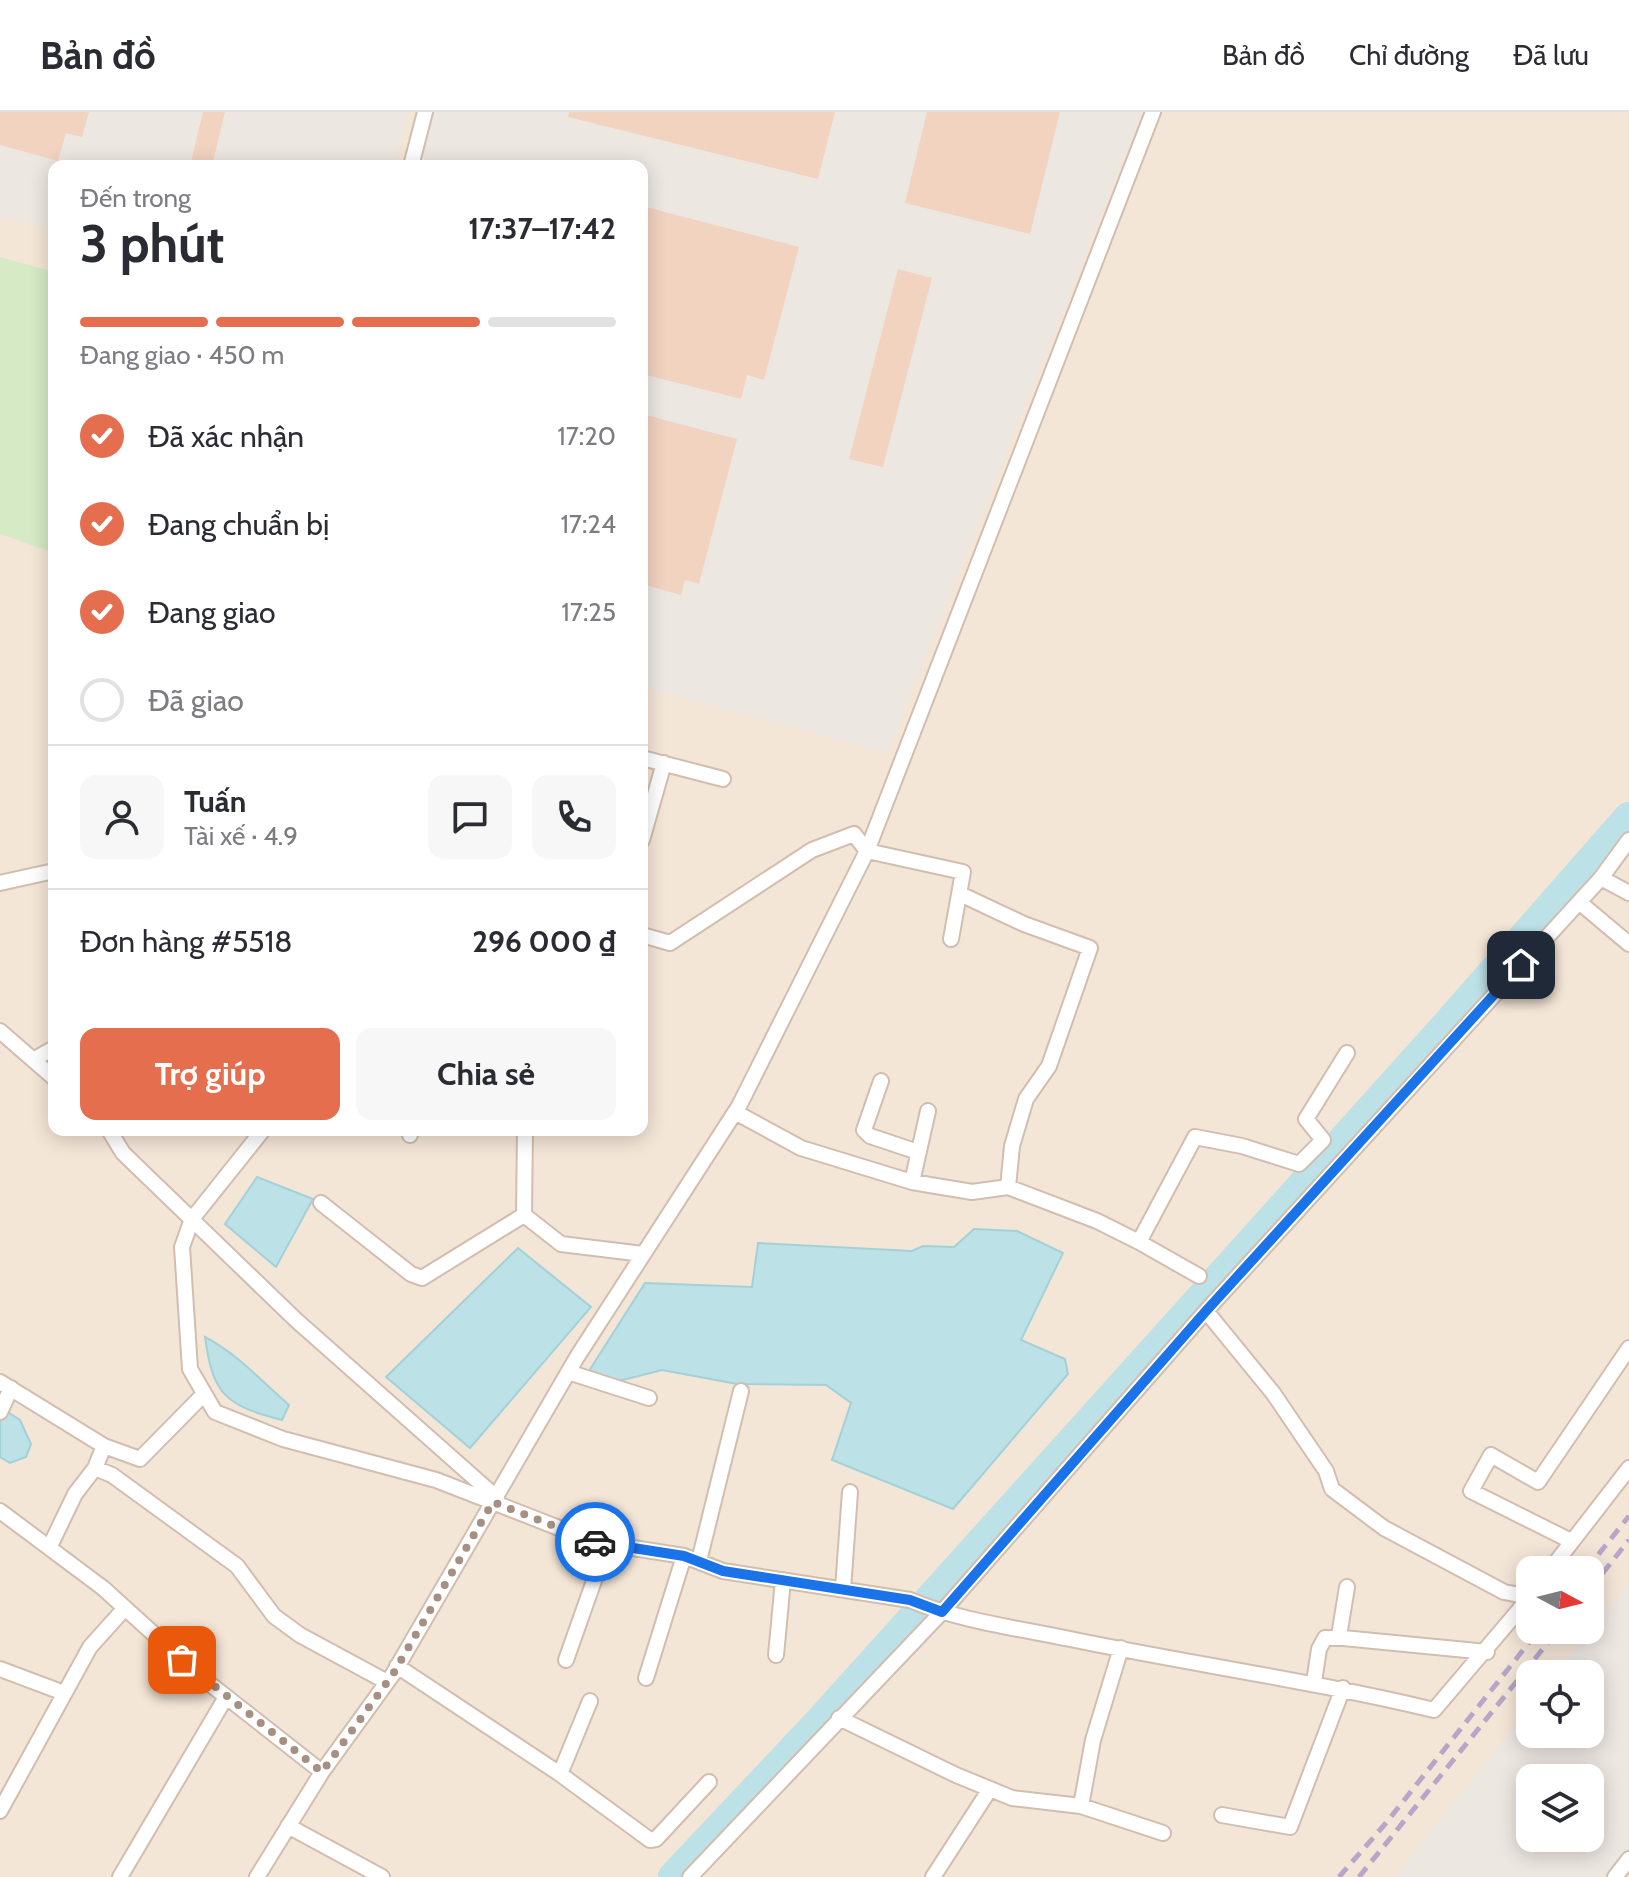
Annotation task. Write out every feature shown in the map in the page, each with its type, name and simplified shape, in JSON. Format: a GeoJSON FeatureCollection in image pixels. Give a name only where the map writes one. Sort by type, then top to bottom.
{"type":"FeatureCollection","features":[{"type":"Feature","properties":{"kind":"street"},"geometry":{"type":"LineString","coordinates":[[413,160],[425,112]]}},
{"type":"Feature","properties":{"kind":"street"},"geometry":{"type":"LineString","coordinates":[[262,1875],[322,1772],[397,1666],[568,1372],[735,1112],[867,851],[1153,112]]}},
{"type":"Feature","properties":{"kind":"street"},"geometry":{"type":"LineString","coordinates":[[648,759],[723,779]]}},
{"type":"Feature","properties":{"kind":"street"},"geometry":{"type":"LineString","coordinates":[[648,819],[664,763]]}},
{"type":"Feature","properties":{"kind":"street"},"geometry":{"type":"LineString","coordinates":[[648,937],[670,943],[812,850],[854,834],[867,851],[963,872],[951,939]]}},
{"type":"Feature","properties":{"kind":"street"},"geometry":{"type":"LineString","coordinates":[[690,1877],[939,1611],[1206,1311],[1601,878],[1629,840]]}},
{"type":"Feature","properties":{"kind":"street"},"geometry":{"type":"LineString","coordinates":[[0,883],[48,872]]}},
{"type":"Feature","properties":{"kind":"street"},"geometry":{"type":"LineString","coordinates":[[1601,878],[1629,893]]}},
{"type":"Feature","properties":{"kind":"street"},"geometry":{"type":"LineString","coordinates":[[960,894],[1024,924],[1090,948],[1049,1066],[1026,1099],[1012,1146],[1008,1187]]}},
{"type":"Feature","properties":{"kind":"street"},"geometry":{"type":"LineString","coordinates":[[1579,902],[1629,944]]}},
{"type":"Feature","properties":{"kind":"street"},"geometry":{"type":"LineString","coordinates":[[0,1031],[48,1073]]}},
{"type":"Feature","properties":{"kind":"street"},"geometry":{"type":"LineString","coordinates":[[33,1060],[48,1051]]}},
{"type":"Feature","properties":{"kind":"street"},"geometry":{"type":"LineString","coordinates":[[1139,1242],[1195,1137],[1242,1146],[1299,1164],[1323,1140],[1306,1119],[1347,1053]]}},
{"type":"Feature","properties":{"kind":"street"},"geometry":{"type":"LineString","coordinates":[[881,1081],[864,1130],[870,1136],[918,1152]]}},
{"type":"Feature","properties":{"kind":"street"},"geometry":{"type":"LineString","coordinates":[[912,1182],[928,1111]]}},
{"type":"Feature","properties":{"kind":"street"},"geometry":{"type":"LineString","coordinates":[[735,1112],[801,1148],[912,1182],[972,1192],[1008,1187],[1097,1221],[1199,1276]]}},
{"type":"Feature","properties":{"kind":"street"},"geometry":{"type":"LineString","coordinates":[[113,1136],[123,1153],[296,1320],[495,1500]]}},
{"type":"Feature","properties":{"kind":"street"},"geometry":{"type":"LineString","coordinates":[[258,1136],[192,1219],[182,1247],[190,1369],[202,1396],[215,1412],[283,1439],[436,1480],[607,1544],[684,1556],[723,1571],[910,1600],[939,1611],[1121,1648],[1314,1682],[1434,1710],[1487,1652],[1530,1597],[1504,1592],[1384,1528],[1332,1489],[1326,1471],[1273,1393],[1206,1311]]}},
{"type":"Feature","properties":{"kind":"street"},"geometry":{"type":"LineString","coordinates":[[524,1215],[525,1136]]}},
{"type":"Feature","properties":{"kind":"street"},"geometry":{"type":"LineString","coordinates":[[321,1203],[411,1274],[422,1278],[524,1215]]}},
{"type":"Feature","properties":{"kind":"street"},"geometry":{"type":"LineString","coordinates":[[524,1215],[561,1244],[643,1254]]}},
{"type":"Feature","properties":{"kind":"street"},"geometry":{"type":"LineString","coordinates":[[1571,1541],[1471,1491],[1491,1455],[1538,1482],[1629,1348]]}},
{"type":"Feature","properties":{"kind":"street"},"geometry":{"type":"LineString","coordinates":[[568,1372],[649,1398]]}},
{"type":"Feature","properties":{"kind":"street"},"geometry":{"type":"LineString","coordinates":[[699,1561],[741,1391]]}},
{"type":"Feature","properties":{"kind":"street"},"geometry":{"type":"LineString","coordinates":[[4,1396],[104,1446],[140,1459],[202,1396]]}},
{"type":"Feature","properties":{"kind":"street"},"geometry":{"type":"LineString","coordinates":[[50,1546],[75,1494],[95,1468],[104,1446]]}},
{"type":"Feature","properties":{"kind":"street"},"geometry":{"type":"LineString","coordinates":[[95,1468],[112,1475],[237,1566],[274,1616],[300,1635],[387,1682]]}},
{"type":"Feature","properties":{"kind":"street"},"geometry":{"type":"LineString","coordinates":[[1560,1556],[1629,1468]]}},
{"type":"Feature","properties":{"kind":"street"},"geometry":{"type":"LineString","coordinates":[[843,1589],[850,1492]]}},
{"type":"Feature","properties":{"kind":"street"},"geometry":{"type":"LineString","coordinates":[[0,1511],[50,1546],[226,1697],[322,1772]]}},
{"type":"Feature","properties":{"kind":"street"},"geometry":{"type":"LineString","coordinates":[[566,1660],[607,1544]]}},
{"type":"Feature","properties":{"kind":"street"},"geometry":{"type":"LineString","coordinates":[[646,1678],[684,1556]]}},
{"type":"Feature","properties":{"kind":"street"},"geometry":{"type":"LineString","coordinates":[[776,1655],[783,1580]]}},
{"type":"Feature","properties":{"kind":"street"},"geometry":{"type":"LineString","coordinates":[[1343,1638],[1339,1636],[1347,1587]]}},
{"type":"Feature","properties":{"kind":"street"},"geometry":{"type":"LineString","coordinates":[[0,1811],[90,1647],[125,1608]]}},
{"type":"Feature","properties":{"kind":"street"},"geometry":{"type":"LineString","coordinates":[[1314,1682],[1319,1649],[1325,1638],[1487,1652]]}},
{"type":"Feature","properties":{"kind":"street"},"geometry":{"type":"LineString","coordinates":[[1081,1806],[1093,1740],[1121,1648]]}},
{"type":"Feature","properties":{"kind":"street"},"geometry":{"type":"LineString","coordinates":[[397,1666],[560,1774],[650,1840],[656,1839],[709,1782]]}},
{"type":"Feature","properties":{"kind":"street"},"geometry":{"type":"LineString","coordinates":[[0,1669],[64,1693]]}},
{"type":"Feature","properties":{"kind":"street"},"geometry":{"type":"LineString","coordinates":[[1222,1815],[1290,1827],[1343,1688]]}},
{"type":"Feature","properties":{"kind":"street"},"geometry":{"type":"LineString","coordinates":[[120,1877],[226,1697]]}},
{"type":"Feature","properties":{"kind":"street"},"geometry":{"type":"LineString","coordinates":[[560,1774],[590,1701]]}},
{"type":"Feature","properties":{"kind":"street"},"geometry":{"type":"LineString","coordinates":[[839,1718],[1012,1798],[1081,1806],[1163,1833]]}},
{"type":"Feature","properties":{"kind":"street"},"geometry":{"type":"LineString","coordinates":[[933,1877],[990,1789]]}},
{"type":"Feature","properties":{"kind":"street"},"geometry":{"type":"LineString","coordinates":[[288,1826],[382,1877]]}},
{"type":"Feature","properties":{"kind":"street"},"geometry":{"type":"LineString","coordinates":[[1615,1877],[1629,1859]]}},
{"type":"Feature","properties":{"kind":"shaded area"},"geometry":{"type":"Polygon","coordinates":[[[0,112],[1629,112],[1629,1877],[0,1877],[0,112]]]}},
{"type":"Feature","properties":{"kind":"shaded area"},"geometry":{"type":"Polygon","coordinates":[[[0,112],[408,112],[396,160],[48,160],[48,228],[0,216],[0,112]]]}},
{"type":"Feature","properties":{"kind":"shaded area"},"geometry":{"type":"Polygon","coordinates":[[[434,112],[1141,112],[887,753],[648,688],[648,160],[422,160],[434,112]]]}},
{"type":"Feature","properties":{"kind":"shaded area"},"geometry":{"type":"Polygon","coordinates":[[[1629,1583],[1629,1854],[1613,1877],[1394,1877],[1516,1724],[1516,1748],[1604,1748],[1604,1660],[1567,1660],[1580,1644],[1604,1644],[1604,1614],[1629,1583]]]}},
{"type":"Feature","properties":{"kind":"green space"},"geometry":{"type":"Polygon","coordinates":[[[0,257],[48,270],[48,551],[0,534],[0,257]]]}},
{"type":"Feature","properties":{"kind":"water"},"geometry":{"type":"Polygon","coordinates":[[[257,1177],[313,1199],[276,1267],[225,1224],[257,1177]]]}},
{"type":"Feature","properties":{"kind":"water"},"geometry":{"type":"Polygon","coordinates":[[[974,1229],[1017,1231],[1063,1253],[1021,1340],[1065,1359],[1068,1374],[953,1509],[832,1460],[851,1403],[826,1385],[737,1384],[662,1370],[619,1381],[589,1371],[645,1283],[752,1287],[758,1243],[912,1251],[923,1246],[954,1247],[974,1229]]]}},
{"type":"Feature","properties":{"kind":"water"},"geometry":{"type":"Polygon","coordinates":[[[518,1248],[591,1307],[470,1448],[386,1377],[518,1248]]]}},
{"type":"Feature","properties":{"kind":"water"},"geometry":{"type":"Polygon","coordinates":[[[205,1337],[239,1360],[289,1405],[282,1420],[247,1409],[225,1395],[212,1372],[205,1337]]]}},
{"type":"Feature","properties":{"kind":"water"},"geometry":{"type":"Polygon","coordinates":[[[0,1407],[20,1420],[31,1444],[26,1457],[10,1463],[0,1457],[0,1407]]]}},
{"type":"Feature","properties":{"kind":"building"},"geometry":{"type":"Polygon","coordinates":[[[0,112],[89,112],[82,137],[66,133],[58,160],[0,145],[0,112]]]}},
{"type":"Feature","properties":{"kind":"building"},"geometry":{"type":"Polygon","coordinates":[[[203,112],[225,112],[213,160],[191,160],[203,112]]]}},
{"type":"Feature","properties":{"kind":"building"},"geometry":{"type":"Polygon","coordinates":[[[569,112],[835,112],[818,179],[568,117],[569,112]]]}},
{"type":"Feature","properties":{"kind":"building"},"geometry":{"type":"Polygon","coordinates":[[[927,112],[1060,112],[1030,234],[905,203],[927,112]]]}},
{"type":"Feature","properties":{"kind":"building"},"geometry":{"type":"Polygon","coordinates":[[[648,208],[799,247],[764,380],[747,375],[741,399],[648,376],[648,208]]]}},
{"type":"Feature","properties":{"kind":"building"},"geometry":{"type":"Polygon","coordinates":[[[898,269],[932,278],[883,467],[849,459],[898,269]]]}},
{"type":"Feature","properties":{"kind":"building"},"geometry":{"type":"Polygon","coordinates":[[[648,416],[737,439],[699,584],[685,580],[681,595],[648,586],[648,416]]]}},
{"type":"Feature","properties":{"kind":"waterway"},"geometry":{"type":"LineString","coordinates":[[674,1877],[821,1721],[1443,1030],[1629,818]]}},
{"type":"Feature","properties":{"kind":"railway"},"geometry":{"type":"LineString","coordinates":[[1597,1556],[1629,1516]]}},
{"type":"Feature","properties":{"kind":"railway"},"geometry":{"type":"LineString","coordinates":[[1604,1571],[1629,1540]]}},
{"type":"Feature","properties":{"kind":"railway"},"geometry":{"type":"LineString","coordinates":[[1339,1877],[1386,1823],[1528,1644]]}},
{"type":"Feature","properties":{"kind":"railway"},"geometry":{"type":"LineString","coordinates":[[1359,1877],[1547,1644]]}},
{"type":"Feature","properties":{"kind":"way so far"},"geometry":{"type":"LineString","coordinates":[[182,1660],[322,1772],[393,1674],[493,1502],[595,1542]]}},
{"type":"Feature","properties":{"kind":"route"},"geometry":{"type":"LineString","coordinates":[[595,1542],[684,1556],[723,1571],[910,1600],[942,1612],[1010,1531],[1168,1358],[1206,1311],[1521,965]]}}]}
